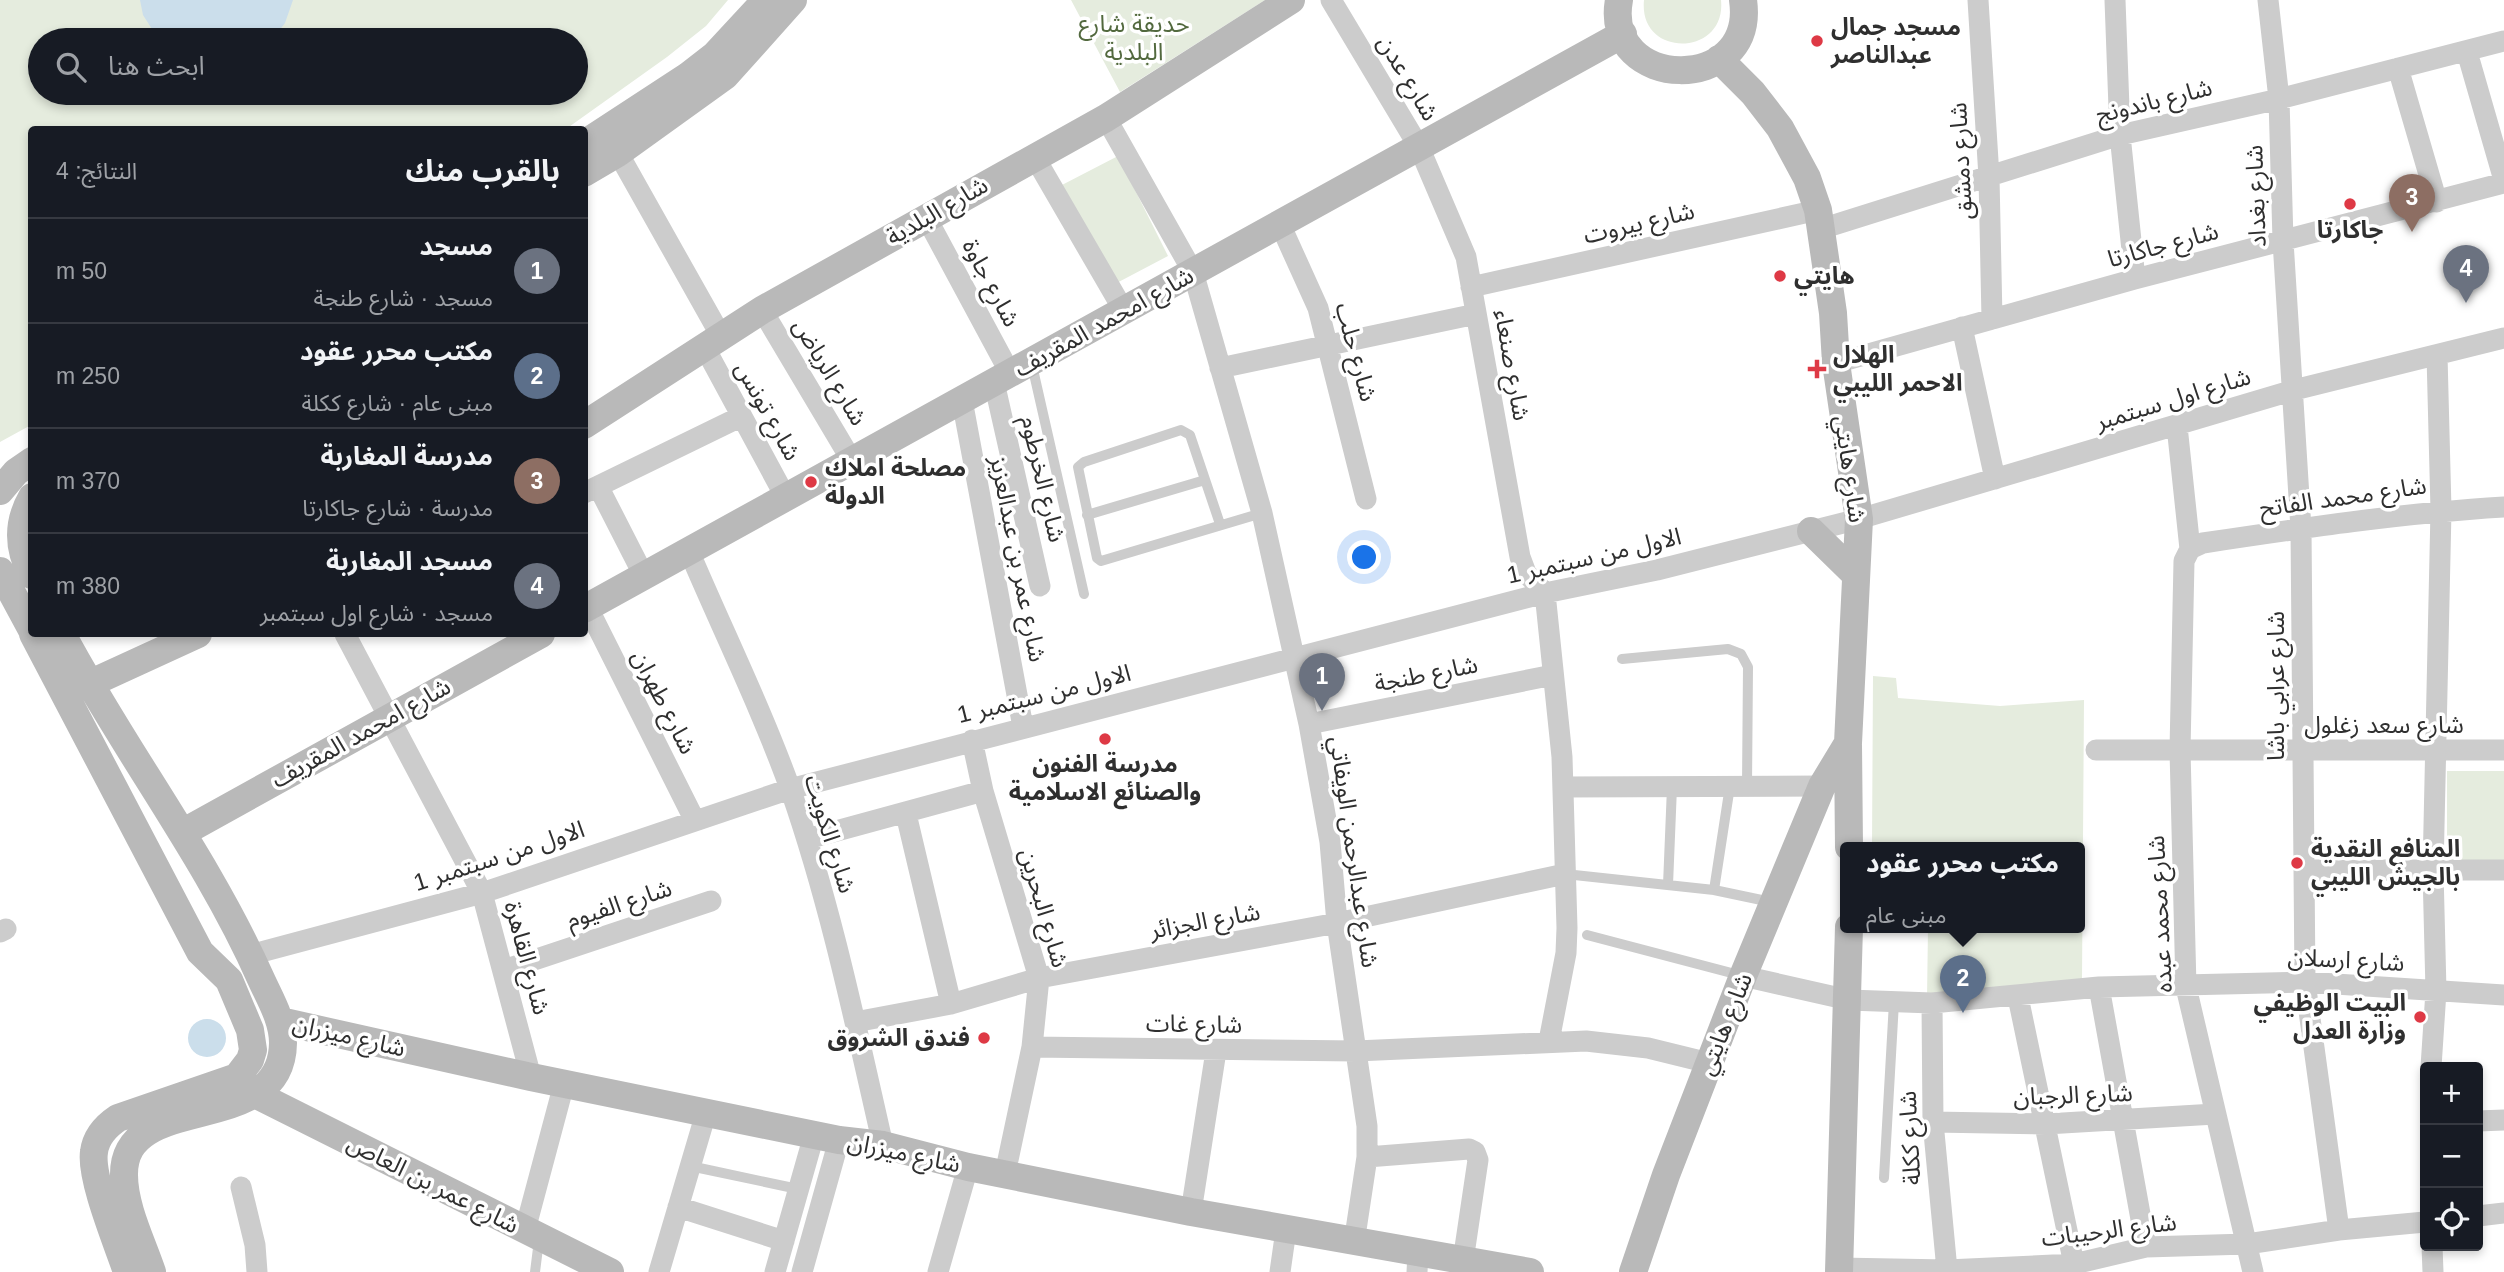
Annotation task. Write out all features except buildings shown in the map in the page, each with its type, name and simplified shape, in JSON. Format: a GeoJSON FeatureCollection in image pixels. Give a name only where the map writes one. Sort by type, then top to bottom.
{"type":"FeatureCollection","features":[{"type":"Feature","properties":{"kind":"street"},"geometry":{"type":"LineString","coordinates":[[588,141],[660,96],[706,62],[766,0]]}},
{"type":"Feature","properties":{"kind":"street"},"geometry":{"type":"LineString","coordinates":[[588,171],[618,153],[725,76],[793,0]]}},
{"type":"Feature","properties":{"kind":"street","name":"شارع البلدية"},"geometry":{"type":"LineString","coordinates":[[588,422],[762,310],[1106,118],[1291,0]]}},
{"type":"Feature","properties":{"kind":"street","name":"شارع عدن"},"geometry":{"type":"LineString","coordinates":[[1331,0],[1419,147]]}},
{"type":"Feature","properties":{"kind":"street"},"geometry":{"type":"LineString","coordinates":[[1619,0],[1623,34],[1635,52],[1649,64],[1667,71],[1685,72],[1703,68],[1719,59],[1733,45],[1741,28],[1743,0]]}},
{"type":"Feature","properties":{"kind":"street","name":"شارع دمشق"},"geometry":{"type":"LineString","coordinates":[[1978,0],[1989,177],[1992,319]]}},
{"type":"Feature","properties":{"kind":"street"},"geometry":{"type":"LineString","coordinates":[[2115,0],[2120,135],[2135,279]]}},
{"type":"Feature","properties":{"kind":"street","name":"شارع بغداد"},"geometry":{"type":"LineString","coordinates":[[2268,0],[2278,99],[2283,241],[2294,390]]}},
{"type":"Feature","properties":{"kind":"street","name":"شارع امحمد المقريف"},"geometry":{"type":"LineString","coordinates":[[588,607],[1623,34]]}},
{"type":"Feature","properties":{"kind":"street","name":"شارع باندونج"},"geometry":{"type":"LineString","coordinates":[[1820,220],[1989,177],[2120,135],[2278,99],[2504,41]]}},
{"type":"Feature","properties":{"kind":"street"},"geometry":{"type":"LineString","coordinates":[[2467,52],[2504,181]]}},
{"type":"Feature","properties":{"kind":"street","name":"شارع هايتي"},"geometry":{"type":"LineString","coordinates":[[1719,59],[1753,93],[1780,128],[1807,178],[1820,220],[1833,313],[1836,363],[1859,519],[1848,743],[1849,842]]}},
{"type":"Feature","properties":{"kind":"street"},"geometry":{"type":"LineString","coordinates":[[2398,68],[2437,202]]}},
{"type":"Feature","properties":{"kind":"street","name":"شارع عبدالرحمن الويفاتي"},"geometry":{"type":"LineString","coordinates":[[1106,118],[1193,272],[1262,513],[1295,657],[1330,842],[1337,923],[1367,1126],[1367,1157],[1354,1242]]}},
{"type":"Feature","properties":{"kind":"street","name":"شارع صنعاء"},"geometry":{"type":"LineString","coordinates":[[1419,147],[1466,257],[1520,556],[1526,573],[1545,593]]}},
{"type":"Feature","properties":{"kind":"street","name":"شارع تونس"},"geometry":{"type":"LineString","coordinates":[[618,153],[713,342],[740,417],[786,498]]}},
{"type":"Feature","properties":{"kind":"street"},"geometry":{"type":"LineString","coordinates":[[1034,156],[1124,311]]}},
{"type":"Feature","properties":{"kind":"street","name":"شارع جاكارتا"},"geometry":{"type":"LineString","coordinates":[[1836,363],[2135,279],[2437,202],[2504,181]]}},
{"type":"Feature","properties":{"kind":"street","name":"شارع جاوة"},"geometry":{"type":"LineString","coordinates":[[926,217],[1012,372]]}},
{"type":"Feature","properties":{"kind":"street","name":"شارع بيروت"},"geometry":{"type":"LineString","coordinates":[[1471,287],[1820,220]]}},
{"type":"Feature","properties":{"kind":"street","name":"شارع حلب"},"geometry":{"type":"LineString","coordinates":[[1280,224],[1301,264],[1328,344],[1366,499]]}},
{"type":"Feature","properties":{"kind":"street","name":"شارع الرياض"},"geometry":{"type":"LineString","coordinates":[[762,310],[852,461]]}},
{"type":"Feature","properties":{"kind":"street"},"geometry":{"type":"LineString","coordinates":[[1220,368],[1476,314]]}},
{"type":"Feature","properties":{"kind":"street"},"geometry":{"type":"LineString","coordinates":[[1962,327],[1995,479]]}},
{"type":"Feature","properties":{"kind":"street","name":"شارع اول سبتمبر"},"geometry":{"type":"LineString","coordinates":[[1859,519],[2294,390],[2504,338]]}},
{"type":"Feature","properties":{"kind":"street"},"geometry":{"type":"LineString","coordinates":[[2431,1062],[2436,991],[2433,871],[2441,510],[2437,355]]}},
{"type":"Feature","properties":{"kind":"street","name":"شارع الخرطوم"},"geometry":{"type":"LineString","coordinates":[[1012,372],[1040,586]]}},
{"type":"Feature","properties":{"kind":"street","name":"شارع عرابي باشا"},"geometry":{"type":"LineString","coordinates":[[2294,390],[2301,528],[2305,982],[2339,1230]]}},
{"type":"Feature","properties":{"kind":"street","name":"شارع عمر بن عبدالعزيز"},"geometry":{"type":"LineString","coordinates":[[962,400],[1023,727]]}},
{"type":"Feature","properties":{"kind":"street"},"geometry":{"type":"LineString","coordinates":[[644,576],[591,490],[740,417]]}},
{"type":"Feature","properties":{"kind":"street","name":"شارع محمد عبده"},"geometry":{"type":"LineString","coordinates":[[2177,426],[2190,549],[2184,561],[2180,750],[2186,987],[2253,1272]]}},
{"type":"Feature","properties":{"kind":"street"},"geometry":{"type":"LineString","coordinates":[[0,491],[16,472],[28,464]]}},
{"type":"Feature","properties":{"kind":"street"},"geometry":{"type":"LineString","coordinates":[[28,504],[24,511],[20,537],[28,568]]}},
{"type":"Feature","properties":{"kind":"street","name":"شارع محمد الفاتح"},"geometry":{"type":"LineString","coordinates":[[2190,549],[2203,543],[2301,528],[2441,510],[2504,507]]}},
{"type":"Feature","properties":{"kind":"street","name":"الاول من سبتمبر 1"},"geometry":{"type":"LineString","coordinates":[[250,955],[482,893],[694,819],[790,789],[1545,593],[1657,570],[1859,519]]}},
{"type":"Feature","properties":{"kind":"street"},"geometry":{"type":"LineString","coordinates":[[1811,531],[1856,575]]}},
{"type":"Feature","properties":{"kind":"street","name":"شارع الكويت"},"geometry":{"type":"LineString","coordinates":[[689,551],[790,789],[807,839],[855,1022],[883,1145]]}},
{"type":"Feature","properties":{"kind":"street"},"geometry":{"type":"LineString","coordinates":[[0,571],[28,624]]}},
{"type":"Feature","properties":{"kind":"street"},"geometry":{"type":"LineString","coordinates":[[1545,593],[1564,787],[1566,953],[1549,1041]]}},
{"type":"Feature","properties":{"kind":"street","name":"شارع طهران"},"geometry":{"type":"LineString","coordinates":[[588,612],[694,819]]}},
{"type":"Feature","properties":{"kind":"street"},"geometry":{"type":"LineString","coordinates":[[35,637],[200,952],[233,988],[253,1040],[250,1060],[237,1077],[118,1118],[109,1124],[96,1141],[95,1171],[127,1272]]}},
{"type":"Feature","properties":{"kind":"street"},"geometry":{"type":"LineString","coordinates":[[64,637],[89,684],[182,832],[250,955],[280,1021],[283,1043],[279,1066],[257,1095],[156,1127],[141,1136],[125,1158],[126,1192],[152,1272]]}},
{"type":"Feature","properties":{"kind":"street"},"geometry":{"type":"LineString","coordinates":[[89,684],[191,637]]}},
{"type":"Feature","properties":{"kind":"street","name":"شارع القاهرة"},"geometry":{"type":"LineString","coordinates":[[347,637],[482,893],[505,970],[531,1077]]}},
{"type":"Feature","properties":{"kind":"street","name":"شارع امحمد المقريف"},"geometry":{"type":"LineString","coordinates":[[182,832],[536,637]]}},
{"type":"Feature","properties":{"kind":"street","name":"شارع طنجة"},"geometry":{"type":"LineString","coordinates":[[1309,724],[1553,675]]}},
{"type":"Feature","properties":{"kind":"street","name":"شارع البحرين"},"geometry":{"type":"LineString","coordinates":[[972,740],[983,791],[1039,978],[1032,1047],[1005,1174]]}},
{"type":"Feature","properties":{"kind":"street","name":"شارع هايتي"},"geometry":{"type":"LineString","coordinates":[[1633,1272],[1743,976],[1822,786],[1848,743]]}},
{"type":"Feature","properties":{"kind":"street","name":"شارع سعد زغلول"},"geometry":{"type":"LineString","coordinates":[[2096,750],[2504,750]]}},
{"type":"Feature","properties":{"kind":"street"},"geometry":{"type":"LineString","coordinates":[[1564,787],[1822,786]]}},
{"type":"Feature","properties":{"kind":"street"},"geometry":{"type":"LineString","coordinates":[[807,839],[983,791]]}},
{"type":"Feature","properties":{"kind":"street"},"geometry":{"type":"LineString","coordinates":[[906,814],[951,1003]]}},
{"type":"Feature","properties":{"kind":"street"},"geometry":{"type":"LineString","coordinates":[[2304,870],[2504,870]]}},
{"type":"Feature","properties":{"kind":"street","name":"شارع الجزائر"},"geometry":{"type":"LineString","coordinates":[[855,1022],[951,1003],[1039,978],[1337,923],[1565,874]]}},
{"type":"Feature","properties":{"kind":"street","name":"شارع الفيوم"},"geometry":{"type":"LineString","coordinates":[[505,970],[711,901]]}},
{"type":"Feature","properties":{"kind":"street"},"geometry":{"type":"LineString","coordinates":[[1839,1270],[1849,933]]}},
{"type":"Feature","properties":{"kind":"street","name":"شارع ارسلان"},"geometry":{"type":"LineString","coordinates":[[1743,976],[1849,1000],[1933,1003],[2099,988],[2305,982],[2504,995]]}},
{"type":"Feature","properties":{"kind":"street"},"geometry":{"type":"LineString","coordinates":[[2099,988],[2146,1247]]}},
{"type":"Feature","properties":{"kind":"street"},"geometry":{"type":"LineString","coordinates":[[2018,997],[2074,1264]]}},
{"type":"Feature","properties":{"kind":"street","name":"شارع ككلة"},"geometry":{"type":"LineString","coordinates":[[1933,1003],[1933,1122],[1947,1270]]}},
{"type":"Feature","properties":{"kind":"street","name":"شارع ميزران"},"geometry":{"type":"LineString","coordinates":[[280,1021],[564,1084],[827,1138],[883,1145],[968,1167],[1354,1242],[1418,1263],[1463,1261],[1530,1272]]}},
{"type":"Feature","properties":{"kind":"street","name":"شارع غات"},"geometry":{"type":"LineString","coordinates":[[1032,1047],[1356,1051],[1549,1041],[1617,1044],[1709,1063]]}},
{"type":"Feature","properties":{"kind":"street"},"geometry":{"type":"LineString","coordinates":[[1191,1212],[1216,1051]]}},
{"type":"Feature","properties":{"kind":"street"},"geometry":{"type":"LineString","coordinates":[[532,1234],[564,1084]]}},
{"type":"Feature","properties":{"kind":"street","name":"شارع عمر بن العاص"},"geometry":{"type":"LineString","coordinates":[[257,1095],[610,1272]]}},
{"type":"Feature","properties":{"kind":"street"},"geometry":{"type":"LineString","coordinates":[[659,1272],[706,1113]]}},
{"type":"Feature","properties":{"kind":"street","name":"شارع الرجبان"},"geometry":{"type":"LineString","coordinates":[[1933,1122],[2046,1124],[2215,1114]]}},
{"type":"Feature","properties":{"kind":"street"},"geometry":{"type":"LineString","coordinates":[[2483,1121],[2504,1120]]}},
{"type":"Feature","properties":{"kind":"street"},"geometry":{"type":"LineString","coordinates":[[775,1272],[798,1189],[827,1138]]}},
{"type":"Feature","properties":{"kind":"street"},"geometry":{"type":"LineString","coordinates":[[802,1272],[827,1138]]}},
{"type":"Feature","properties":{"kind":"street"},"geometry":{"type":"LineString","coordinates":[[1367,1157],[1469,1149],[1475,1152],[1478,1160],[1463,1261]]}},
{"type":"Feature","properties":{"kind":"street"},"geometry":{"type":"LineString","coordinates":[[938,1272],[968,1167]]}},
{"type":"Feature","properties":{"kind":"street"},"geometry":{"type":"LineString","coordinates":[[241,1187],[257,1272]]}},
{"type":"Feature","properties":{"kind":"street"},"geometry":{"type":"LineString","coordinates":[[678,1207],[784,1241]]}},
{"type":"Feature","properties":{"kind":"street"},"geometry":{"type":"LineString","coordinates":[[2483,1215],[2504,1213]]}},
{"type":"Feature","properties":{"kind":"street","name":"شارع الرحيبات"},"geometry":{"type":"LineString","coordinates":[[1839,1270],[1947,1270],[2074,1264],[2146,1247],[2247,1244],[2339,1230],[2420,1222]]}},
{"type":"Feature","properties":{"kind":"street"},"geometry":{"type":"LineString","coordinates":[[1280,1272],[1286,1230]]}},
{"type":"Feature","properties":{"kind":"street"},"geometry":{"type":"LineString","coordinates":[[2432,1251],[2433,1272]]}},
{"type":"Feature","properties":{"kind":"lane"},"geometry":{"type":"LineString","coordinates":[[1012,372],[1084,594]]}},
{"type":"Feature","properties":{"kind":"lane"},"geometry":{"type":"LineString","coordinates":[[1220,524],[1190,435],[1181,430],[1084,462],[1079,467],[1097,558],[1101,561],[1262,513]]}},
{"type":"Feature","properties":{"kind":"lane"},"geometry":{"type":"LineString","coordinates":[[1087,515],[1205,480]]}},
{"type":"Feature","properties":{"kind":"lane"},"geometry":{"type":"LineString","coordinates":[[1622,659],[1728,649],[1741,654],[1748,667],[1739,786],[1714,890]]}},
{"type":"Feature","properties":{"kind":"lane"},"geometry":{"type":"LineString","coordinates":[[1668,885],[1672,787]]}},
{"type":"Feature","properties":{"kind":"lane"},"geometry":{"type":"LineString","coordinates":[[1565,874],[1714,890],[1774,903]]}},
{"type":"Feature","properties":{"kind":"lane"},"geometry":{"type":"LineString","coordinates":[[1587,935],[1743,976]]}},
{"type":"Feature","properties":{"kind":"lane"},"geometry":{"type":"LineString","coordinates":[[1884,1178],[1894,1002]]}},
{"type":"Feature","properties":{"kind":"lane"},"geometry":{"type":"LineString","coordinates":[[690,1166],[798,1189]]}},
{"type":"Feature","properties":{"kind":"lane"},"geometry":{"type":"LineString","coordinates":[[532,1234],[535,1272]]}},
{"type":"Feature","properties":{"kind":"green space"},"geometry":{"type":"Polygon","coordinates":[[[0,0],[728,0],[706,26],[570,126],[28,126],[28,427],[0,442],[0,0]]]}},
{"type":"Feature","properties":{"kind":"green space","name":"حديقة شارع البلدية"},"geometry":{"type":"Polygon","coordinates":[[[1071,0],[1265,0],[1120,92],[1071,0]]]}},
{"type":"Feature","properties":{"kind":"green space"},"geometry":{"type":"Polygon","coordinates":[[[1644,0],[1721,0],[1719,19],[1711,32],[1698,41],[1667,41],[1654,33],[1646,19],[1644,0]]]}},
{"type":"Feature","properties":{"kind":"green space"},"geometry":{"type":"Polygon","coordinates":[[[1118,156],[1168,256],[1111,286],[1060,186],[1118,156]]]}},
{"type":"Feature","properties":{"kind":"green space"},"geometry":{"type":"Polygon","coordinates":[[[1873,676],[1896,678],[1898,698],[2000,706],[2084,700],[2083,842],[1872,842],[1873,676]]]}},
{"type":"Feature","properties":{"kind":"green space"},"geometry":{"type":"Polygon","coordinates":[[[2447,771],[2504,771],[2504,864],[2447,864],[2447,771]]]}},
{"type":"Feature","properties":{"kind":"green space"},"geometry":{"type":"Polygon","coordinates":[[[1928,933],[2082,933],[2082,980],[1927,999],[1928,933]]]}},
{"type":"Feature","properties":{"kind":"water"},"geometry":{"type":"Polygon","coordinates":[[[140,0],[293,0],[281,28],[151,28],[143,15],[140,0]]]}},
{"type":"Feature","properties":{"kind":"water"},"geometry":{"type":"Polygon","coordinates":[[[207,1019],[220,1025],[226,1038],[220,1051],[207,1057],[194,1051],[188,1038],[194,1025],[207,1019]]]}},
{"type":"Feature","properties":{"kind":"place","name":"مسجد جمال عبدالناصر"},"geometry":{"type":"Point","coordinates":[1817,41]}},
{"type":"Feature","properties":{"kind":"place","name":"جاكارتا"},"geometry":{"type":"Point","coordinates":[2350,204]}},
{"type":"Feature","properties":{"kind":"place","name":"مدرسة المغاربة"},"geometry":{"type":"Point","coordinates":[2412,232]}},
{"type":"Feature","properties":{"kind":"place","name":"هايتي"},"geometry":{"type":"Point","coordinates":[1780,276]}},
{"type":"Feature","properties":{"kind":"place","name":"مسجد المغاربة"},"geometry":{"type":"Point","coordinates":[2466,303]}},
{"type":"Feature","properties":{"kind":"place","name":"الهلال الاحمر الليبي"},"geometry":{"type":"Point","coordinates":[1817,369]}},
{"type":"Feature","properties":{"kind":"place","name":"مصلحة املاك الدولة"},"geometry":{"type":"Point","coordinates":[811,482]}},
{"type":"Feature","properties":{"kind":"place","name":"مسجد"},"geometry":{"type":"Point","coordinates":[1322,711]}},
{"type":"Feature","properties":{"kind":"place","name":"مدرسة الفنون والصنائع الاسلامية"},"geometry":{"type":"Point","coordinates":[1105,739]}},
{"type":"Feature","properties":{"kind":"place","name":"المنافع النقدية بالجيش الليبي"},"geometry":{"type":"Point","coordinates":[2297,863]}},
{"type":"Feature","properties":{"kind":"place","name":"مكتب محرر عقود"},"geometry":{"type":"Point","coordinates":[1963,1013]}},
{"type":"Feature","properties":{"kind":"place","name":"البيت الوظيفي وزارة العدل"},"geometry":{"type":"Point","coordinates":[2420,1017]}},
{"type":"Feature","properties":{"kind":"place","name":"فندق الشروق"},"geometry":{"type":"Point","coordinates":[984,1038]}}]}
